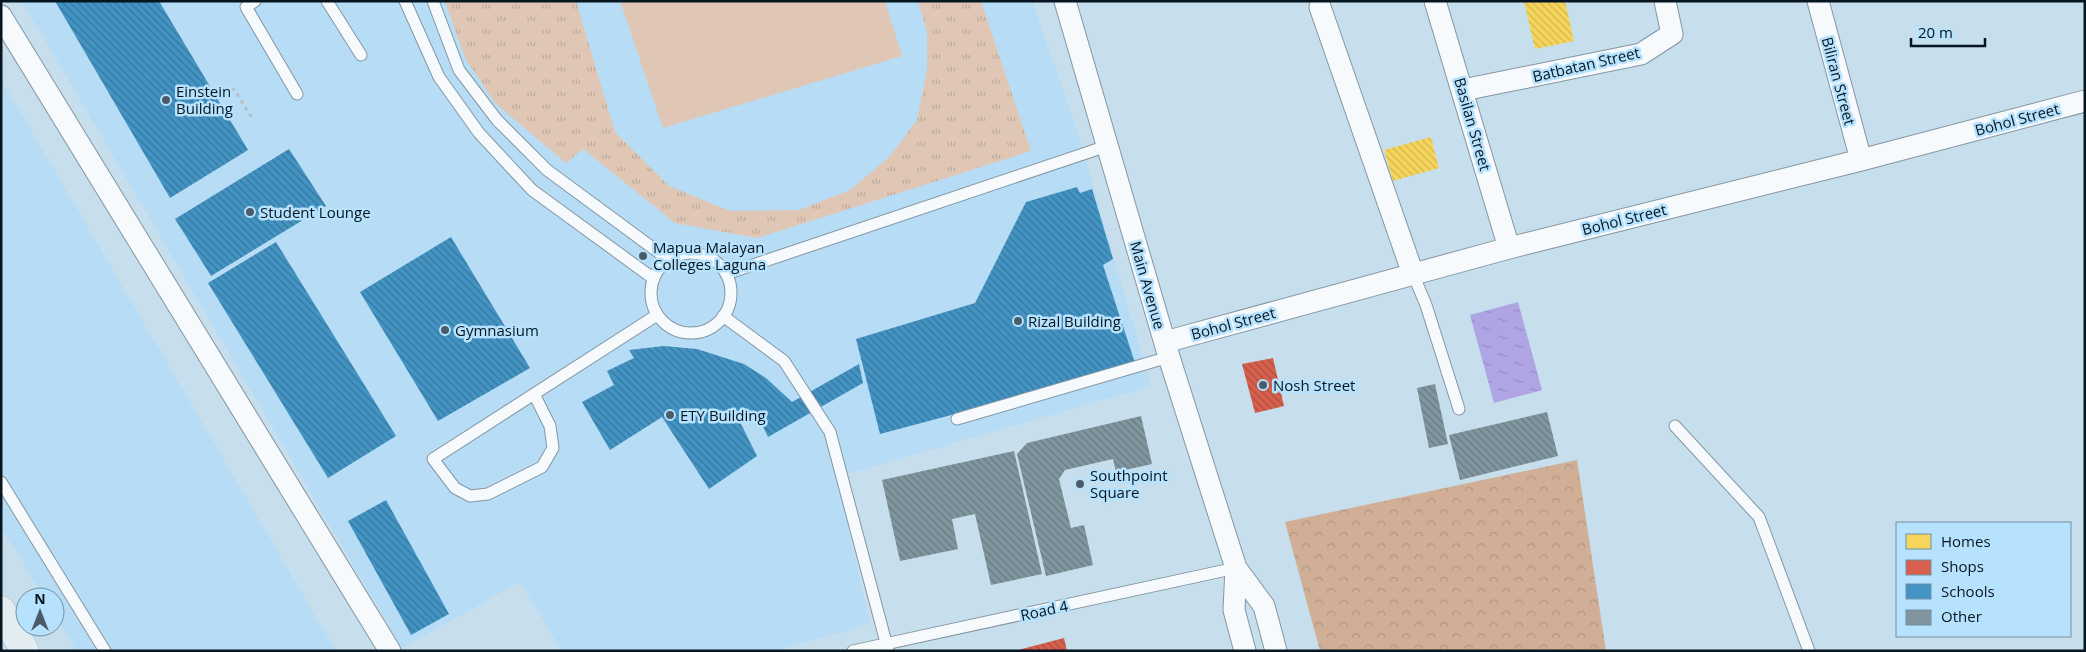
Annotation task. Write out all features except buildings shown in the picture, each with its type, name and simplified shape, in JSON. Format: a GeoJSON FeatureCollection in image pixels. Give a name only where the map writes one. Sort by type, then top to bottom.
{"type":"FeatureCollection","features":[{"type":"Feature","properties":{"kind":"highway"},"geometry":{"type":"LineString","coordinates":[[1,610],[25,651]]}},
{"type":"Feature","properties":{"kind":"street","name":"Main Avenue"},"geometry":{"type":"LineString","coordinates":[[1065,1],[1167,349],[1236,568],[1264,606],[1276,651]]}},
{"type":"Feature","properties":{"kind":"street","name":"Basilan Street"},"geometry":{"type":"LineString","coordinates":[[1435,1],[1509,248]]}},
{"type":"Feature","properties":{"kind":"street","name":"Batbatan Street"},"geometry":{"type":"LineString","coordinates":[[1463,90],[1641,54],[1672,34],[1665,1]]}},
{"type":"Feature","properties":{"kind":"street","name":"Biliran Street"},"geometry":{"type":"LineString","coordinates":[[1818,1],[1861,160]]}},
{"type":"Feature","properties":{"kind":"street"},"geometry":{"type":"LineString","coordinates":[[1320,7],[1413,274]]}},
{"type":"Feature","properties":{"kind":"street"},"geometry":{"type":"LineString","coordinates":[[1,16],[390,651]]}},
{"type":"Feature","properties":{"kind":"street","name":"Bohol Street"},"geometry":{"type":"LineString","coordinates":[[1167,349],[1413,274],[1509,248],[1861,160],[2085,101]]}},
{"type":"Feature","properties":{"kind":"street","name":"Main Avenue"},"geometry":{"type":"LineString","coordinates":[[1236,568],[1234,610],[1245,651]]}},
{"type":"Feature","properties":{"kind":"lane"},"geometry":{"type":"LineString","coordinates":[[255,1],[246,7],[297,94]]}},
{"type":"Feature","properties":{"kind":"lane"},"geometry":{"type":"LineString","coordinates":[[327,1],[361,55]]}},
{"type":"Feature","properties":{"kind":"lane"},"geometry":{"type":"LineString","coordinates":[[405,1],[439,77],[479,133],[532,190],[654,279]]}},
{"type":"Feature","properties":{"kind":"lane"},"geometry":{"type":"LineString","coordinates":[[433,1],[459,70],[497,120],[547,170],[669,260]]}},
{"type":"Feature","properties":{"kind":"lane"},"geometry":{"type":"LineString","coordinates":[[726,274],[1107,146]]}},
{"type":"Feature","properties":{"kind":"lane"},"geometry":{"type":"LineString","coordinates":[[694,253],[707,257],[718,264],[726,274],[730,284],[729,306],[715,325],[703,331],[690,333],[677,331],[657,315],[652,304],[651,291],[654,279],[660,268],[669,260],[681,255],[694,253]]}},
{"type":"Feature","properties":{"kind":"lane"},"geometry":{"type":"LineString","coordinates":[[1413,274],[1426,305],[1459,409]]}},
{"type":"Feature","properties":{"kind":"lane"},"geometry":{"type":"LineString","coordinates":[[534,394],[550,426],[552,448],[542,467],[488,494],[470,496],[455,488],[433,459],[534,394],[657,315]]}},
{"type":"Feature","properties":{"kind":"lane"},"geometry":{"type":"LineString","coordinates":[[723,316],[784,361],[830,432],[888,647]]}},
{"type":"Feature","properties":{"kind":"lane"},"geometry":{"type":"LineString","coordinates":[[957,419],[1167,349]]}},
{"type":"Feature","properties":{"kind":"lane"},"geometry":{"type":"LineString","coordinates":[[1675,426],[1759,517],[1809,651]]}},
{"type":"Feature","properties":{"kind":"lane"},"geometry":{"type":"LineString","coordinates":[[1,482],[105,651]]}},
{"type":"Feature","properties":{"kind":"lane","name":"Road 4"},"geometry":{"type":"LineString","coordinates":[[853,651],[888,647],[1236,568]]}},
{"type":"Feature","properties":{"kind":"path"},"geometry":{"type":"LineString","coordinates":[[218,99],[234,89],[253,120]]}},
{"type":"Feature","properties":{"kind":"shaded area","name":"Mapua Malayan Colleges Laguna"},"geometry":{"type":"Polygon","coordinates":[[[22,1],[1032,1],[1076,127],[1151,386],[837,477],[870,624],[774,651],[562,651],[520,582],[402,648],[22,1]]]}},
{"type":"Feature","properties":{"kind":"shaded area"},"geometry":{"type":"Polygon","coordinates":[[[1,79],[336,651],[77,651],[65,631],[65,587],[38,587],[1,527],[1,79]]]}},
{"type":"Feature","properties":{"kind":"green space"},"geometry":{"type":"Polygon","coordinates":[[[445,1],[576,1],[615,132],[669,186],[730,211],[799,210],[850,190],[890,156],[917,120],[927,70],[927,32],[918,1],[981,1],[1031,151],[757,238],[675,223],[583,149],[566,163],[495,103],[465,58],[445,1]]]}},
{"type":"Feature","properties":{"kind":"green space"},"geometry":{"type":"Polygon","coordinates":[[[620,1],[885,1],[902,56],[663,128],[620,1]]]}},
{"type":"Feature","properties":{"kind":"green space"},"geometry":{"type":"Polygon","coordinates":[[[1577,460],[1606,651],[1320,651],[1285,522],[1577,460]]]}},
{"type":"Feature","properties":{"kind":"water"},"geometry":{"type":"Polygon","coordinates":[[[1518,302],[1542,390],[1494,403],[1470,315],[1518,302]]]}},
{"type":"Feature","properties":{"kind":"place","name":"Einstein Building"},"geometry":{"type":"Point","coordinates":[166,100]}},
{"type":"Feature","properties":{"kind":"place","name":"Student Lounge"},"geometry":{"type":"Point","coordinates":[250,212]}},
{"type":"Feature","properties":{"kind":"place","name":"Mapua Malayan Colleges Laguna"},"geometry":{"type":"Point","coordinates":[643,256]}},
{"type":"Feature","properties":{"kind":"place","name":"Rizal Building"},"geometry":{"type":"Point","coordinates":[1018,321]}},
{"type":"Feature","properties":{"kind":"place","name":"Gymnasium"},"geometry":{"type":"Point","coordinates":[445,330]}},
{"type":"Feature","properties":{"kind":"place","name":"Nosh Street"},"geometry":{"type":"Point","coordinates":[1263,385]}},
{"type":"Feature","properties":{"kind":"place","name":"ETY Building"},"geometry":{"type":"Point","coordinates":[670,415]}},
{"type":"Feature","properties":{"kind":"place","name":"Southpoint Square"},"geometry":{"type":"Point","coordinates":[1080,484]}}]}
